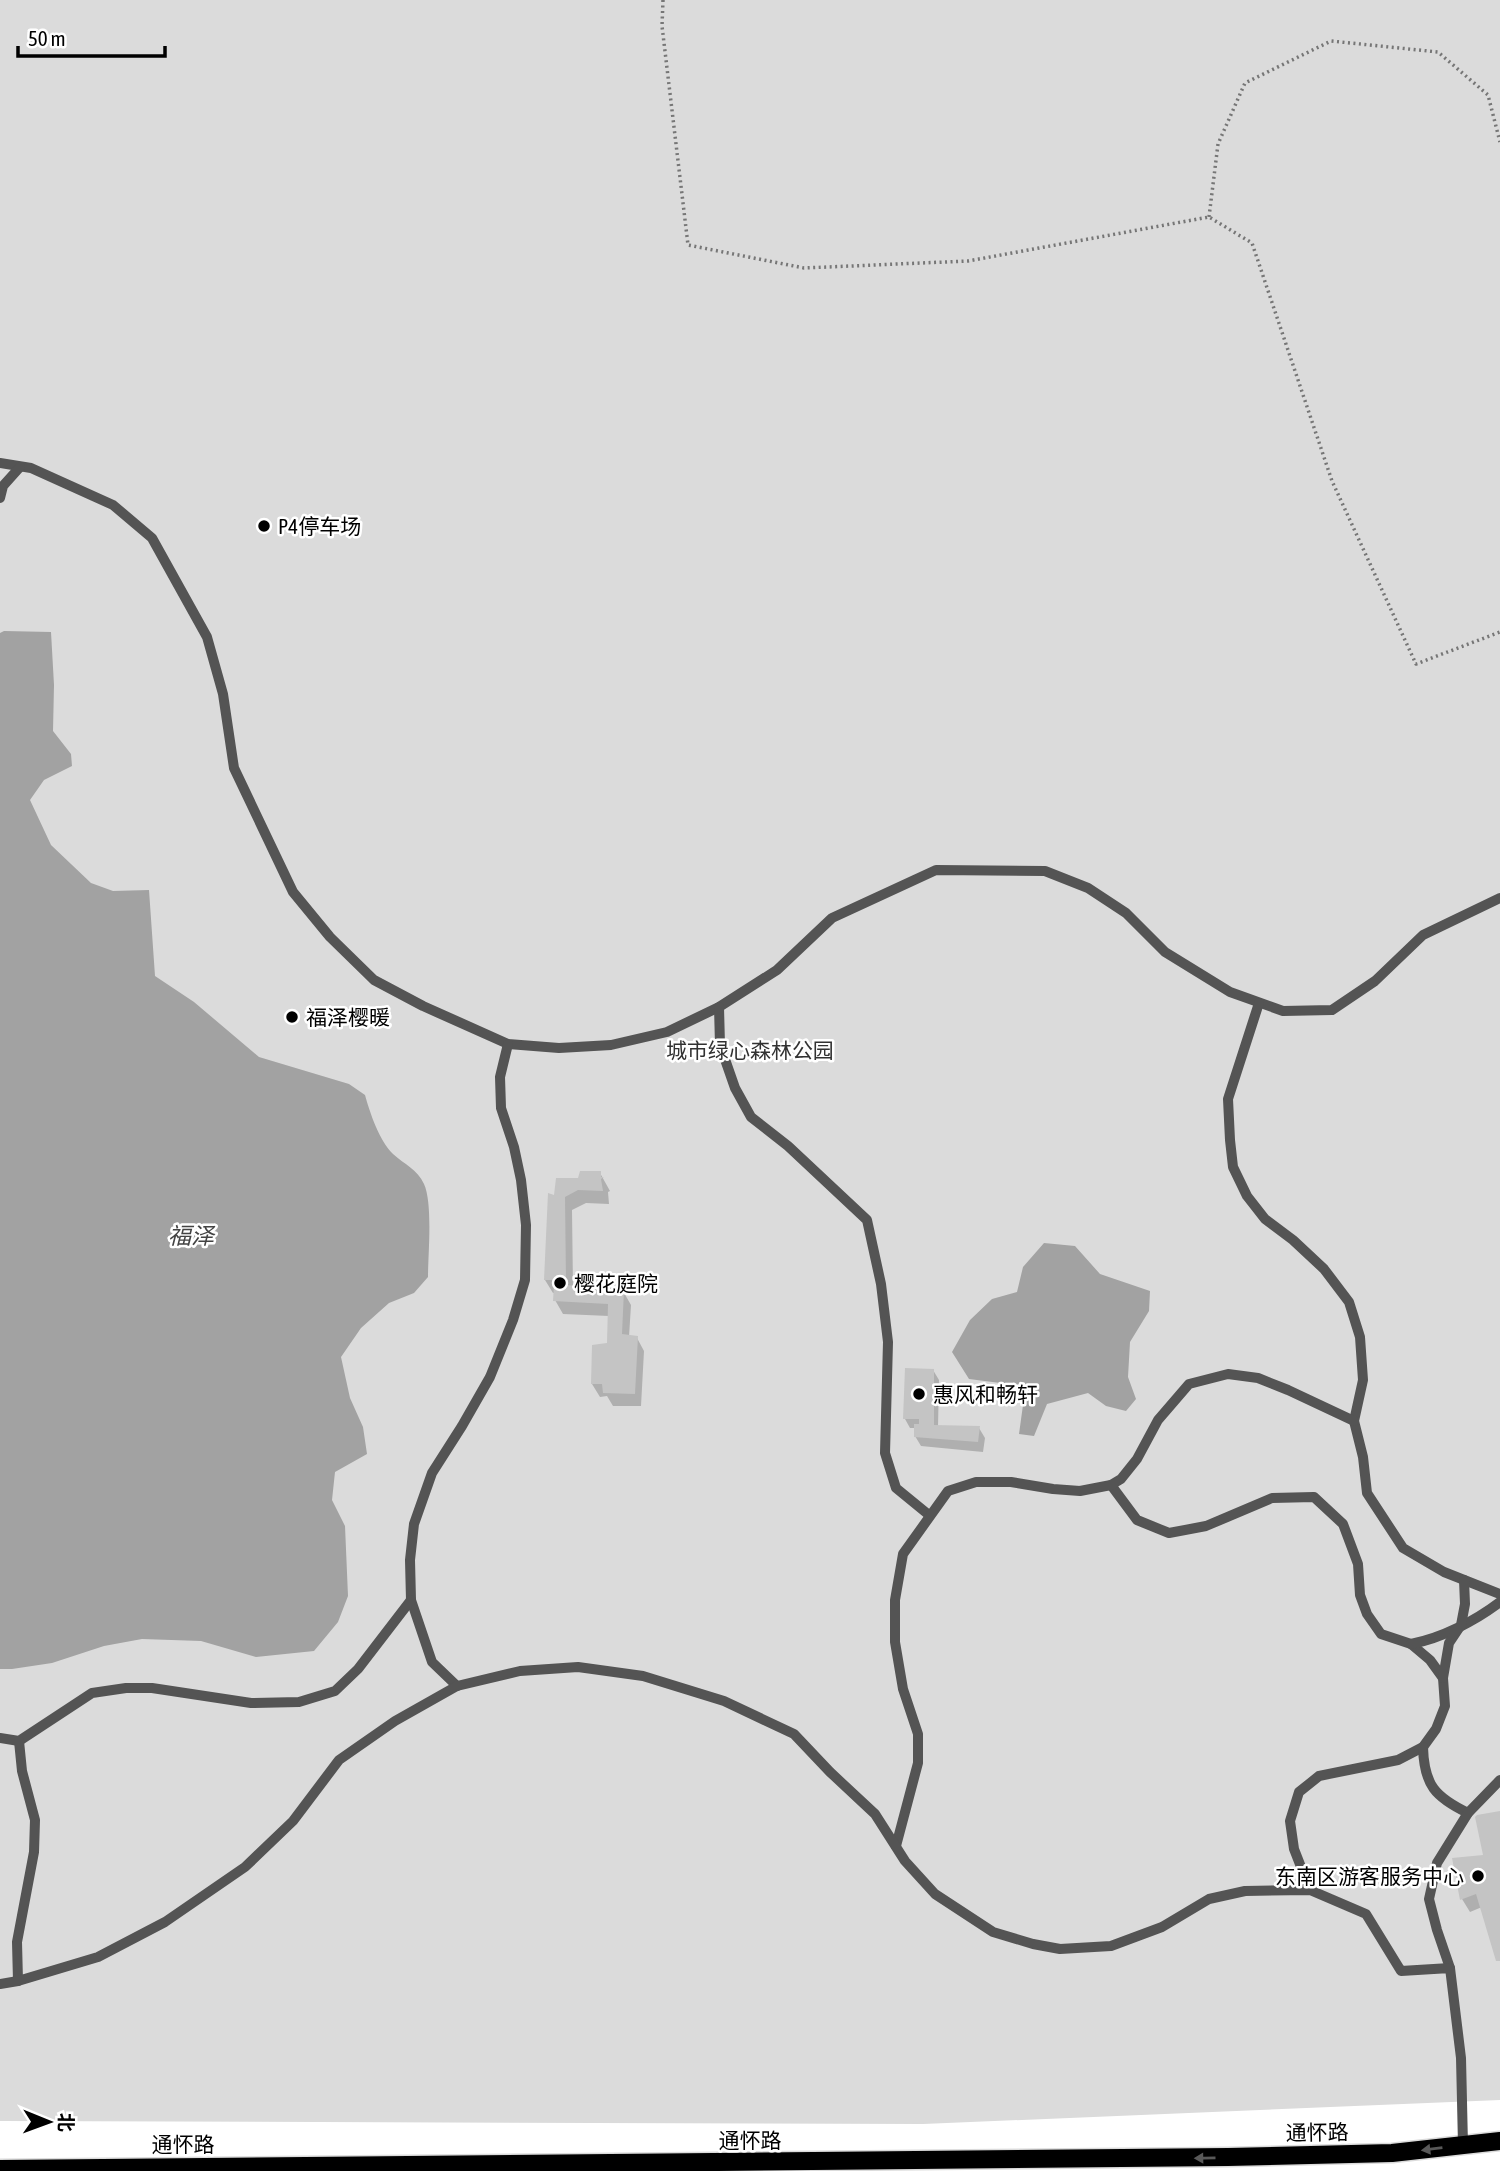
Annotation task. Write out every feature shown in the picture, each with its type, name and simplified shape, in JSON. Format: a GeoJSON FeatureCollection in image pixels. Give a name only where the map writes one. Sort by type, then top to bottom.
{"type":"FeatureCollection","features":[{"type":"Feature","properties":{"kind":"main road","name":"通怀路"},"geometry":{"type":"LineString","coordinates":[[0,2169],[1228,2157],[1392,2153],[1500,2141]]}},
{"type":"Feature","properties":{"kind":"lane"},"geometry":{"type":"LineString","coordinates":[[0,463],[42,472],[113,505],[152,538],[207,637],[223,694],[234,768],[293,892],[330,937],[374,980],[422,1006],[508,1044],[559,1048],[611,1045],[667,1032],[719,1007],[777,971],[832,918],[936,870],[1045,871],[1088,887],[1126,913],[1165,952],[1230,992],[1283,1011],[1332,1010],[1375,981],[1423,934],[1500,898]]}},
{"type":"Feature","properties":{"kind":"lane"},"geometry":{"type":"LineString","coordinates":[[0,498],[3,486],[20,467]]}},
{"type":"Feature","properties":{"kind":"lane"},"geometry":{"type":"LineString","coordinates":[[1259,1003],[1228,1099],[1233,1167],[1247,1196],[1265,1219],[1324,1269],[1349,1302],[1360,1338],[1363,1380],[1354,1421],[1363,1457],[1367,1493],[1403,1548],[1464,1580],[1500,1594]]}},
{"type":"Feature","properties":{"kind":"lane"},"geometry":{"type":"LineString","coordinates":[[719,1007],[720,1045],[735,1088],[751,1117],[788,1146],[867,1220],[881,1284],[888,1342],[885,1453],[896,1489],[929,1515]]}},
{"type":"Feature","properties":{"kind":"lane"},"geometry":{"type":"LineString","coordinates":[[457,1686],[432,1662],[411,1600],[410,1560],[414,1524],[432,1473],[491,1377],[525,1280],[526,1225],[521,1180],[501,1108],[500,1077],[508,1044]]}},
{"type":"Feature","properties":{"kind":"lane"},"geometry":{"type":"LineString","coordinates":[[895,1846],[918,1763],[918,1734],[903,1689],[895,1643],[895,1600],[903,1554],[948,1491],[976,1482],[1011,1482],[1080,1491],[1111,1485],[1121,1479],[1137,1459],[1158,1420],[1189,1384],[1228,1374],[1258,1378],[1354,1421]]}},
{"type":"Feature","properties":{"kind":"lane"},"geometry":{"type":"LineString","coordinates":[[1111,1485],[1137,1520],[1169,1533],[1206,1526],[1272,1498],[1314,1497],[1343,1524],[1358,1564],[1360,1595],[1367,1614],[1381,1634],[1411,1644],[1430,1660],[1443,1678]]}},
{"type":"Feature","properties":{"kind":"lane"},"geometry":{"type":"LineString","coordinates":[[1310,1890],[1294,1849],[1290,1821],[1299,1792],[1319,1776],[1398,1760],[1423,1747],[1436,1730],[1445,1706],[1443,1678],[1449,1643],[1461,1625],[1465,1604],[1464,1580]]}},
{"type":"Feature","properties":{"kind":"lane"},"geometry":{"type":"LineString","coordinates":[[0,1738],[19,1741],[92,1693],[126,1688],[152,1688],[251,1703],[299,1702],[335,1691],[358,1669],[411,1600]]}},
{"type":"Feature","properties":{"kind":"lane"},"geometry":{"type":"LineString","coordinates":[[1411,1644],[1427,1641],[1461,1625],[1489,1611],[1500,1602]]}},
{"type":"Feature","properties":{"kind":"lane"},"geometry":{"type":"LineString","coordinates":[[0,1984],[98,1957],[165,1922],[245,1867],[293,1821],[339,1760],[395,1721],[457,1686],[520,1671],[578,1667],[643,1676],[724,1701],[794,1734],[875,1814],[905,1861],[935,1894],[993,1932],[1060,1949],[1111,1946],[1162,1927],[1209,1899],[1245,1891],[1310,1890],[1366,1914],[1401,1971],[1450,1968]]}},
{"type":"Feature","properties":{"kind":"lane"},"geometry":{"type":"LineString","coordinates":[[18,1981],[17,1942],[34,1852],[35,1820],[22,1771],[19,1741]]}},
{"type":"Feature","properties":{"kind":"lane"},"geometry":{"type":"LineString","coordinates":[[1423,1747],[1423,1769],[1433,1788],[1447,1802],[1468,1813]]}},
{"type":"Feature","properties":{"kind":"lane"},"geometry":{"type":"LineString","coordinates":[[1463,2145],[1461,2058],[1450,1968],[1429,1899],[1437,1863],[1468,1813],[1500,1780]]}},
{"type":"Feature","properties":{"kind":"path"},"geometry":{"type":"LineString","coordinates":[[663,0],[662,26],[688,245],[804,268],[968,261],[1209,217],[1252,243],[1332,481],[1416,664],[1500,632]]}},
{"type":"Feature","properties":{"kind":"path"},"geometry":{"type":"LineString","coordinates":[[1209,217],[1218,144],[1245,83],[1331,41],[1438,52],[1488,95],[1500,142]]}},
{"type":"Feature","properties":{"kind":"green space","name":"城市绿心森林公园"},"geometry":{"type":"Polygon","coordinates":[[[0,0],[1500,0],[1500,2100],[923,2124],[0,2121],[0,0]]]}},
{"type":"Feature","properties":{"kind":"water","name":"福泽"},"geometry":{"type":"Polygon","coordinates":[[[51,632],[53,731],[71,754],[72,766],[44,780],[30,800],[51,845],[91,883],[113,891],[149,890],[155,976],[194,1002],[259,1057],[349,1084],[365,1095],[383,1141],[393,1154],[418,1175],[427,1193],[428,1277],[414,1293],[389,1303],[361,1328],[341,1357],[350,1398],[363,1427],[367,1454],[335,1472],[332,1500],[345,1526],[348,1596],[338,1622],[314,1651],[256,1657],[201,1641],[142,1639],[104,1646],[52,1663],[0,1669],[0,633],[51,632]]]}},
{"type":"Feature","properties":{"kind":"water"},"geometry":{"type":"Polygon","coordinates":[[[1044,1243],[1075,1246],[1100,1274],[1150,1291],[1149,1311],[1130,1342],[1128,1377],[1136,1399],[1126,1411],[1106,1406],[1088,1393],[1047,1404],[1034,1436],[1019,1434],[1023,1405],[1008,1384],[969,1379],[952,1352],[970,1320],[992,1299],[1017,1292],[1023,1267],[1044,1243]]]}},
{"type":"Feature","properties":{"kind":"building"},"geometry":{"type":"Polygon","coordinates":[[[580,1171],[601,1171],[601,1177],[604,1177],[601,1179],[603,1191],[578,1190],[565,1197],[566,1280],[544,1280],[548,1193],[554,1195],[556,1178],[578,1178],[580,1171]]]}},
{"type":"Feature","properties":{"kind":"building","name":"樱花庭院"},"geometry":{"type":"Polygon","coordinates":[[[554,1284],[624,1290],[622,1334],[638,1336],[635,1394],[603,1393],[602,1384],[591,1384],[592,1345],[607,1343],[608,1304],[553,1301],[554,1284]]]}},
{"type":"Feature","properties":{"kind":"building","name":"惠风和畅轩"},"geometry":{"type":"Polygon","coordinates":[[[905,1368],[934,1369],[934,1425],[980,1426],[978,1442],[914,1437],[914,1424],[919,1424],[919,1419],[903,1419],[905,1368]]]}},
{"type":"Feature","properties":{"kind":"building","name":"东南区游客服务中心"},"geometry":{"type":"Polygon","coordinates":[[[1500,1811],[1500,1961],[1496,1961],[1476,1894],[1460,1900],[1452,1858],[1483,1855],[1475,1817],[1500,1811]]]}},
{"type":"Feature","properties":{"kind":"place","name":"P4停车场"},"geometry":{"type":"Point","coordinates":[264,526]}},
{"type":"Feature","properties":{"kind":"place","name":"福泽樱暖"},"geometry":{"type":"Point","coordinates":[292,1017]}},
{"type":"Feature","properties":{"kind":"place","name":"樱花庭院"},"geometry":{"type":"Point","coordinates":[560,1283]}},
{"type":"Feature","properties":{"kind":"place","name":"惠风和畅轩"},"geometry":{"type":"Point","coordinates":[919,1394]}},
{"type":"Feature","properties":{"kind":"place","name":"东南区游客服务中心"},"geometry":{"type":"Point","coordinates":[1478,1876]}}]}
